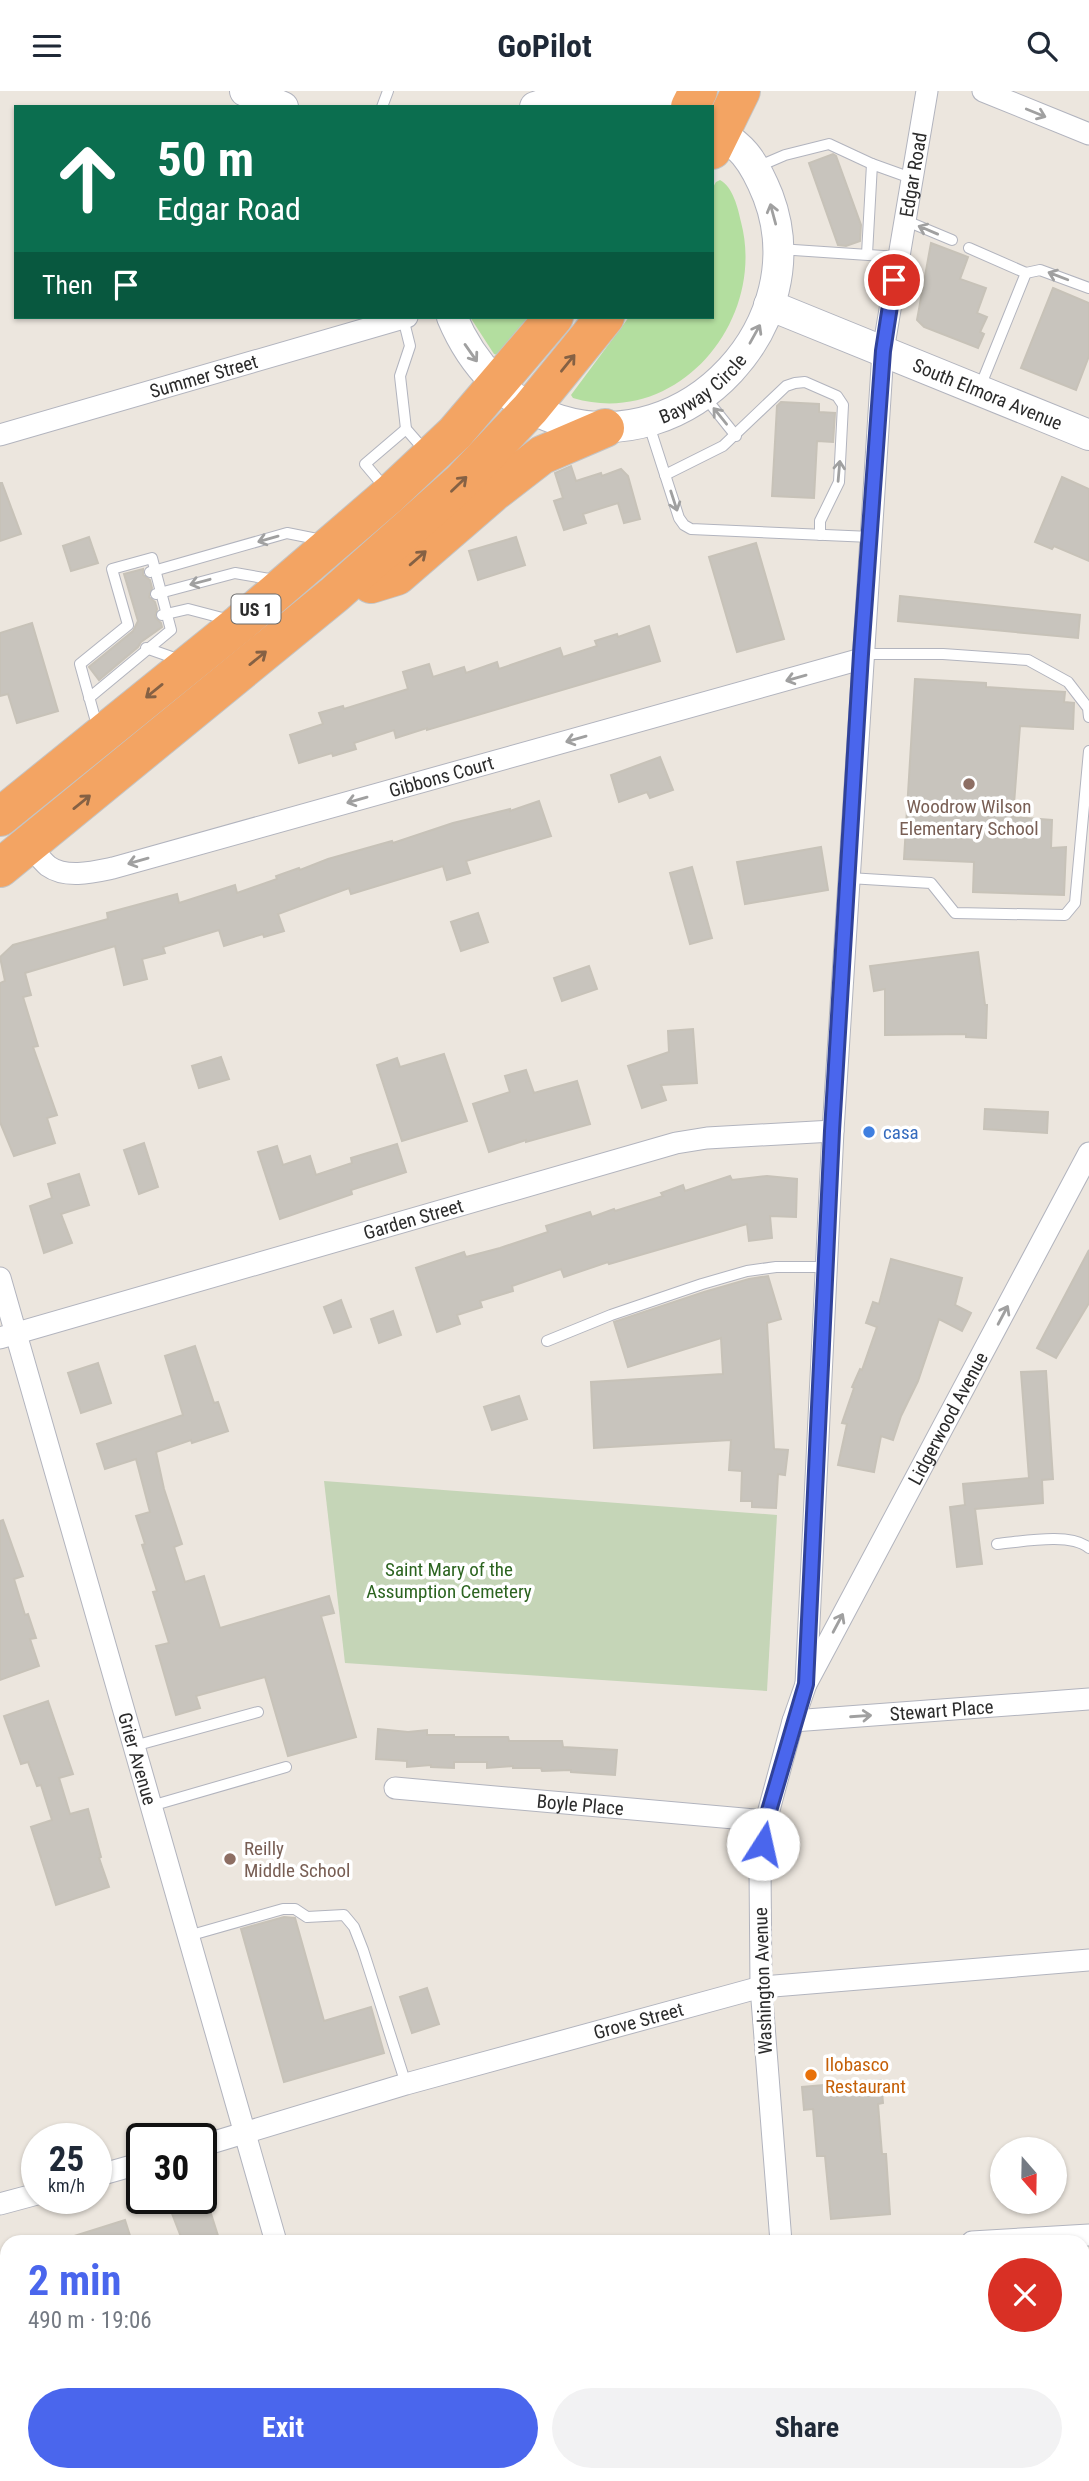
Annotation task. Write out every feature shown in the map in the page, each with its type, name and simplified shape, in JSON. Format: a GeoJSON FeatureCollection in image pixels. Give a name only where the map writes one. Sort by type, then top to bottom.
{"type":"FeatureCollection","features":[{"type":"Feature","properties":{"kind":"highway"},"geometry":{"type":"LineString","coordinates":[[715,137],[741,91]]}},
{"type":"Feature","properties":{"kind":"highway","name":"US 1"},"geometry":{"type":"LineString","coordinates":[[0,817],[240,623],[390,494],[418,443],[497,385],[552,319]]}},
{"type":"Feature","properties":{"kind":"highway"},"geometry":{"type":"LineString","coordinates":[[530,409],[603,319]]}},
{"type":"Feature","properties":{"kind":"highway","name":"US 1"},"geometry":{"type":"LineString","coordinates":[[14,857],[335,594],[461,482],[530,409]]}},
{"type":"Feature","properties":{"kind":"highway"},"geometry":{"type":"LineString","coordinates":[[335,594],[397,576],[542,454],[605,428]]}},
{"type":"Feature","properties":{"kind":"main road"},"geometry":{"type":"LineString","coordinates":[[249,92],[278,105]]}},
{"type":"Feature","properties":{"kind":"main road"},"geometry":{"type":"LineString","coordinates":[[540,105],[565,94],[638,94],[672,105]]}},
{"type":"Feature","properties":{"kind":"main road","name":"Bayway Circle"},"geometry":{"type":"LineString","coordinates":[[453,319],[467,346],[497,385],[530,409],[569,423],[605,428],[648,422],[674,413],[704,396],[738,362],[755,335],[769,305],[778,275],[776,220],[766,190],[746,155],[715,137]]}},
{"type":"Feature","properties":{"kind":"main road","name":"South Elmora Avenue"},"geometry":{"type":"LineString","coordinates":[[769,305],[1087,429]]}},
{"type":"Feature","properties":{"kind":"street","name":"Edgar Road"},"geometry":{"type":"LineString","coordinates":[[806,1684],[832,1131],[883,351],[927,91]]}},
{"type":"Feature","properties":{"kind":"street"},"geometry":{"type":"LineString","coordinates":[[983,91],[1089,134]]}},
{"type":"Feature","properties":{"kind":"street","name":"Summer Street"},"geometry":{"type":"LineString","coordinates":[[0,435],[398,319]]}},
{"type":"Feature","properties":{"kind":"street","name":"Gibbons Court"},"geometry":{"type":"LineString","coordinates":[[14,857],[58,870],[88,873],[113,869],[861,656]]}},
{"type":"Feature","properties":{"kind":"street","name":"Garden Street"},"geometry":{"type":"LineString","coordinates":[[8,1336],[676,1143],[707,1137],[832,1131]]}},
{"type":"Feature","properties":{"kind":"street","name":"Lidgerwood Avenue"},"geometry":{"type":"LineString","coordinates":[[806,1684],[1089,1153]]}},
{"type":"Feature","properties":{"kind":"street","name":"Grier Avenue"},"geometry":{"type":"LineString","coordinates":[[0,1278],[8,1336],[134,1746],[274,2235]]}},
{"type":"Feature","properties":{"kind":"street","name":"Washington Avenue"},"geometry":{"type":"LineString","coordinates":[[780,2235],[761,1987],[760,1867],[766,1821],[793,1721],[806,1684]]}},
{"type":"Feature","properties":{"kind":"street","name":"Stewart Place"},"geometry":{"type":"LineString","coordinates":[[793,1721],[1089,1699]]}},
{"type":"Feature","properties":{"kind":"street","name":"Boyle Place"},"geometry":{"type":"LineString","coordinates":[[395,1787],[766,1821]]}},
{"type":"Feature","properties":{"kind":"street","name":"Grove Street"},"geometry":{"type":"LineString","coordinates":[[217,2142],[406,2084],[761,1987],[1089,1960]]}},
{"type":"Feature","properties":{"kind":"street"},"geometry":{"type":"LineString","coordinates":[[0,2204],[21,2198]]}},
{"type":"Feature","properties":{"kind":"lane"},"geometry":{"type":"LineString","coordinates":[[755,168],[785,155],[829,144],[911,178]]}},
{"type":"Feature","properties":{"kind":"lane"},"geometry":{"type":"LineString","coordinates":[[867,254],[872,164]]}},
{"type":"Feature","properties":{"kind":"lane"},"geometry":{"type":"LineString","coordinates":[[904,220],[952,240]]}},
{"type":"Feature","properties":{"kind":"lane"},"geometry":{"type":"LineString","coordinates":[[969,248],[1026,273],[1040,270],[1089,288]]}},
{"type":"Feature","properties":{"kind":"lane"},"geometry":{"type":"LineString","coordinates":[[779,249],[898,257]]}},
{"type":"Feature","properties":{"kind":"lane"},"geometry":{"type":"LineString","coordinates":[[979,389],[1026,273]]}},
{"type":"Feature","properties":{"kind":"lane"},"geometry":{"type":"LineString","coordinates":[[405,319],[410,346],[400,376],[418,443]]}},
{"type":"Feature","properties":{"kind":"lane"},"geometry":{"type":"LineString","coordinates":[[665,475],[723,446],[786,386],[805,382],[837,396],[843,405],[839,482],[820,521],[820,535]]}},
{"type":"Feature","properties":{"kind":"lane"},"geometry":{"type":"LineString","coordinates":[[704,396],[736,436]]}},
{"type":"Feature","properties":{"kind":"lane"},"geometry":{"type":"LineString","coordinates":[[648,422],[679,518],[691,529],[871,537]]}},
{"type":"Feature","properties":{"kind":"lane"},"geometry":{"type":"LineString","coordinates":[[153,572],[287,533],[335,542]]}},
{"type":"Feature","properties":{"kind":"lane"},"geometry":{"type":"LineString","coordinates":[[89,698],[172,630],[164,615],[152,558],[112,569],[121,581],[132,625],[80,664],[89,698],[100,735]]}},
{"type":"Feature","properties":{"kind":"lane"},"geometry":{"type":"LineString","coordinates":[[159,594],[235,573],[288,583]]}},
{"type":"Feature","properties":{"kind":"lane"},"geometry":{"type":"LineString","coordinates":[[164,615],[188,608],[240,623]]}},
{"type":"Feature","properties":{"kind":"lane"},"geometry":{"type":"LineString","coordinates":[[147,649],[189,663]]}},
{"type":"Feature","properties":{"kind":"lane"},"geometry":{"type":"LineString","coordinates":[[861,656],[943,654],[1028,660],[1068,682],[1088,708],[1089,717]]}},
{"type":"Feature","properties":{"kind":"lane"},"geometry":{"type":"LineString","coordinates":[[849,878],[931,883],[955,913],[1065,915],[1075,903],[1089,751]]}},
{"type":"Feature","properties":{"kind":"lane"},"geometry":{"type":"LineString","coordinates":[[547,1341],[611,1315],[747,1271],[776,1267],[826,1267]]}},
{"type":"Feature","properties":{"kind":"lane"},"geometry":{"type":"LineString","coordinates":[[996,1543],[1065,1539],[1083,1543],[1089,1548]]}},
{"type":"Feature","properties":{"kind":"lane"},"geometry":{"type":"LineString","coordinates":[[134,1746],[258,1712]]}},
{"type":"Feature","properties":{"kind":"lane"},"geometry":{"type":"LineString","coordinates":[[151,1806],[286,1767]]}},
{"type":"Feature","properties":{"kind":"lane"},"geometry":{"type":"LineString","coordinates":[[188,1935],[283,1909],[295,1909],[307,1917],[344,1915],[354,1927],[363,1950],[406,2084]]}},
{"type":"Feature","properties":{"kind":"green space"},"geometry":{"type":"Polygon","coordinates":[[[720,180],[725,183],[732,193],[741,222],[746,259],[740,296],[727,329],[706,359],[679,382],[647,397],[611,403],[573,398],[571,395],[628,319],[714,319],[716,182],[720,180]]]}},
{"type":"Feature","properties":{"kind":"green space"},"geometry":{"type":"Polygon","coordinates":[[[471,319],[528,319],[498,355],[494,354],[471,319]]]}},
{"type":"Feature","properties":{"kind":"green space","name":"Saint Mary of the Assumption Cemetery"},"geometry":{"type":"Polygon","coordinates":[[[324,1481],[777,1515],[767,1691],[345,1663],[324,1481]]]}},
{"type":"Feature","properties":{"kind":"building"},"geometry":{"type":"Polygon","coordinates":[[[833,154],[861,225],[860,241],[846,246],[838,245],[809,163],[833,154]]]}},
{"type":"Feature","properties":{"kind":"building"},"geometry":{"type":"Polygon","coordinates":[[[931,243],[968,257],[960,279],[986,288],[977,313],[987,317],[980,332],[984,334],[978,348],[924,327],[917,320],[931,243]]]}},
{"type":"Feature","properties":{"kind":"building"},"geometry":{"type":"Polygon","coordinates":[[[1053,288],[1089,303],[1089,356],[1076,390],[1021,368],[1053,288]]]}},
{"type":"Feature","properties":{"kind":"building"},"geometry":{"type":"Polygon","coordinates":[[[781,402],[819,404],[819,412],[835,413],[833,442],[817,441],[814,498],[772,496],[777,406],[781,402]]]}},
{"type":"Feature","properties":{"kind":"building"},"geometry":{"type":"Polygon","coordinates":[[[571,466],[576,481],[621,469],[628,476],[640,519],[624,523],[618,503],[583,514],[586,523],[564,530],[554,501],[563,498],[555,473],[571,466]]]}},
{"type":"Feature","properties":{"kind":"building"},"geometry":{"type":"Polygon","coordinates":[[[1062,477],[1089,489],[1089,561],[1054,546],[1052,549],[1035,542],[1062,477]]]}},
{"type":"Feature","properties":{"kind":"building"},"geometry":{"type":"Polygon","coordinates":[[[0,483],[21,534],[0,541],[0,483]]]}},
{"type":"Feature","properties":{"kind":"building"},"geometry":{"type":"Polygon","coordinates":[[[89,537],[98,563],[71,571],[63,546],[89,537]]]}},
{"type":"Feature","properties":{"kind":"building"},"geometry":{"type":"Polygon","coordinates":[[[516,537],[525,565],[478,580],[469,551],[516,537]]]}},
{"type":"Feature","properties":{"kind":"building"},"geometry":{"type":"Polygon","coordinates":[[[756,543],[784,639],[737,652],[709,557],[756,543]]]}},
{"type":"Feature","properties":{"kind":"building"},"geometry":{"type":"Polygon","coordinates":[[[143,569],[143,575],[150,580],[152,588],[149,597],[155,602],[155,617],[162,627],[99,680],[89,667],[133,631],[138,621],[124,574],[143,569]]]}},
{"type":"Feature","properties":{"kind":"building"},"geometry":{"type":"Polygon","coordinates":[[[900,596],[1080,615],[1078,638],[898,621],[900,596]]]}},
{"type":"Feature","properties":{"kind":"building"},"geometry":{"type":"Polygon","coordinates":[[[32,623],[58,711],[17,723],[8,694],[0,696],[0,633],[32,623]]]}},
{"type":"Feature","properties":{"kind":"building"},"geometry":{"type":"Polygon","coordinates":[[[649,626],[660,661],[427,730],[396,738],[394,730],[354,743],[356,749],[299,763],[290,735],[323,724],[319,713],[343,706],[344,709],[408,689],[403,672],[429,664],[433,677],[464,667],[466,673],[497,662],[499,669],[560,648],[563,657],[597,646],[595,641],[617,634],[618,637],[649,626]]]}},
{"type":"Feature","properties":{"kind":"building"},"geometry":{"type":"Polygon","coordinates":[[[915,679],[986,683],[986,687],[1065,692],[1064,702],[1074,703],[1073,729],[1020,726],[1013,817],[1052,820],[1051,848],[1066,847],[1064,895],[973,892],[974,862],[904,859],[915,679]]]}},
{"type":"Feature","properties":{"kind":"building"},"geometry":{"type":"Polygon","coordinates":[[[660,757],[673,790],[650,798],[647,792],[619,802],[611,775],[660,757]]]}},
{"type":"Feature","properties":{"kind":"building"},"geometry":{"type":"Polygon","coordinates":[[[539,801],[551,836],[466,861],[470,873],[447,880],[443,866],[351,894],[349,888],[278,914],[284,931],[264,937],[263,934],[224,946],[219,930],[163,947],[165,953],[142,959],[147,979],[124,985],[115,946],[25,973],[31,995],[23,997],[38,1046],[33,1047],[57,1115],[47,1118],[55,1143],[14,1156],[0,1122],[0,983],[5,981],[0,957],[13,945],[108,919],[107,913],[177,894],[179,903],[235,885],[237,893],[277,879],[276,876],[328,859],[539,801]]]}},
{"type":"Feature","properties":{"kind":"building"},"geometry":{"type":"Polygon","coordinates":[[[821,847],[828,890],[745,904],[737,862],[821,847]]]}},
{"type":"Feature","properties":{"kind":"building"},"geometry":{"type":"Polygon","coordinates":[[[692,867],[712,938],[690,944],[670,873],[692,867]]]}},
{"type":"Feature","properties":{"kind":"building"},"geometry":{"type":"Polygon","coordinates":[[[478,913],[488,942],[461,951],[451,922],[478,913]]]}},
{"type":"Feature","properties":{"kind":"building"},"geometry":{"type":"Polygon","coordinates":[[[978,952],[987,1005],[986,1038],[966,1037],[966,1034],[885,1035],[885,989],[874,991],[870,966],[978,952]]]}},
{"type":"Feature","properties":{"kind":"building"},"geometry":{"type":"Polygon","coordinates":[[[589,966],[597,989],[562,1001],[554,978],[589,966]]]}},
{"type":"Feature","properties":{"kind":"building"},"geometry":{"type":"Polygon","coordinates":[[[693,1029],[697,1083],[661,1085],[666,1100],[642,1108],[628,1066],[669,1052],[668,1031],[693,1029]]]}},
{"type":"Feature","properties":{"kind":"building"},"geometry":{"type":"Polygon","coordinates":[[[444,1054],[467,1121],[402,1141],[377,1065],[397,1058],[400,1067],[444,1054]]]}},
{"type":"Feature","properties":{"kind":"building"},"geometry":{"type":"Polygon","coordinates":[[[221,1057],[229,1079],[199,1088],[192,1066],[221,1057]]]}},
{"type":"Feature","properties":{"kind":"building"},"geometry":{"type":"Polygon","coordinates":[[[526,1070],[534,1093],[577,1081],[590,1124],[489,1152],[473,1104],[510,1092],[505,1076],[526,1070]]]}},
{"type":"Feature","properties":{"kind":"building"},"geometry":{"type":"Polygon","coordinates":[[[985,1109],[1048,1112],[1047,1133],[984,1129],[985,1109]]]}},
{"type":"Feature","properties":{"kind":"building"},"geometry":{"type":"Polygon","coordinates":[[[144,1143],[158,1187],[139,1194],[124,1150],[144,1143]]]}},
{"type":"Feature","properties":{"kind":"building"},"geometry":{"type":"Polygon","coordinates":[[[397,1144],[406,1172],[351,1190],[352,1194],[280,1219],[258,1152],[277,1146],[283,1165],[310,1156],[316,1175],[352,1163],[351,1158],[397,1144]]]}},
{"type":"Feature","properties":{"kind":"building"},"geometry":{"type":"Polygon","coordinates":[[[79,1174],[89,1205],[61,1214],[72,1243],[44,1253],[30,1206],[52,1198],[48,1184],[79,1174]]]}},
{"type":"Feature","properties":{"kind":"building"},"geometry":{"type":"Polygon","coordinates":[[[730,1176],[732,1180],[767,1176],[797,1179],[796,1217],[770,1216],[772,1238],[749,1241],[747,1224],[609,1264],[608,1262],[564,1277],[561,1269],[512,1286],[513,1291],[480,1301],[482,1307],[457,1315],[460,1324],[437,1332],[416,1268],[464,1252],[466,1257],[500,1248],[548,1232],[546,1226],[590,1212],[592,1217],[663,1196],[661,1193],[683,1185],[685,1191],[730,1176]]]}},
{"type":"Feature","properties":{"kind":"building"},"geometry":{"type":"Polygon","coordinates":[[[1089,1250],[1089,1303],[1056,1358],[1037,1348],[1089,1250]]]}},
{"type":"Feature","properties":{"kind":"building"},"geometry":{"type":"Polygon","coordinates":[[[891,1259],[962,1278],[955,1305],[971,1313],[962,1331],[939,1319],[918,1381],[893,1440],[881,1436],[874,1472],[838,1465],[847,1424],[842,1423],[854,1388],[852,1387],[860,1369],[862,1370],[877,1327],[866,1323],[873,1302],[879,1304],[891,1259]]]}},
{"type":"Feature","properties":{"kind":"building"},"geometry":{"type":"Polygon","coordinates":[[[768,1276],[781,1319],[767,1323],[774,1449],[788,1450],[785,1475],[778,1474],[776,1508],[752,1507],[752,1501],[741,1501],[742,1471],[729,1470],[731,1440],[594,1448],[591,1382],[723,1374],[721,1338],[628,1367],[614,1322],[704,1292],[768,1276]]]}},
{"type":"Feature","properties":{"kind":"building"},"geometry":{"type":"Polygon","coordinates":[[[341,1300],[351,1327],[334,1333],[324,1307],[341,1300]]]}},
{"type":"Feature","properties":{"kind":"building"},"geometry":{"type":"Polygon","coordinates":[[[393,1311],[401,1335],[379,1343],[371,1319],[393,1311]]]}},
{"type":"Feature","properties":{"kind":"building"},"geometry":{"type":"Polygon","coordinates":[[[195,1346],[214,1403],[218,1402],[228,1431],[156,1452],[164,1489],[182,1544],[174,1547],[185,1582],[204,1576],[220,1628],[329,1596],[334,1613],[321,1616],[356,1737],[288,1756],[265,1677],[196,1696],[200,1708],[176,1715],[156,1646],[169,1643],[153,1592],[157,1591],[136,1516],[150,1512],[136,1459],[105,1469],[97,1444],[183,1415],[165,1356],[195,1346]]]}},
{"type":"Feature","properties":{"kind":"building"},"geometry":{"type":"Polygon","coordinates":[[[98,1363],[111,1403],[81,1413],[68,1373],[98,1363]]]}},
{"type":"Feature","properties":{"kind":"building"},"geometry":{"type":"Polygon","coordinates":[[[1046,1371],[1053,1479],[1042,1480],[1043,1503],[975,1509],[982,1564],[957,1567],[950,1507],[965,1505],[963,1484],[1029,1478],[1021,1372],[1046,1371]]]}},
{"type":"Feature","properties":{"kind":"building"},"geometry":{"type":"Polygon","coordinates":[[[519,1396],[527,1419],[492,1430],[484,1407],[519,1396]]]}},
{"type":"Feature","properties":{"kind":"building"},"geometry":{"type":"Polygon","coordinates":[[[3,1520],[23,1576],[14,1579],[25,1615],[28,1614],[36,1638],[30,1639],[39,1666],[0,1680],[0,1521],[3,1520]]]}},
{"type":"Feature","properties":{"kind":"building"},"geometry":{"type":"Polygon","coordinates":[[[48,1701],[73,1774],[59,1778],[70,1814],[88,1809],[101,1857],[99,1858],[109,1887],[56,1905],[31,1827],[52,1820],[41,1785],[37,1786],[28,1762],[21,1764],[4,1716],[48,1701]]]}},
{"type":"Feature","properties":{"kind":"building"},"geometry":{"type":"Polygon","coordinates":[[[378,1729],[408,1732],[427,1730],[427,1735],[454,1737],[508,1737],[509,1741],[562,1741],[563,1747],[617,1750],[615,1775],[571,1770],[542,1771],[541,1768],[513,1766],[487,1768],[487,1762],[454,1762],[454,1768],[431,1765],[407,1767],[407,1761],[376,1759],[378,1729]]]}},
{"type":"Feature","properties":{"kind":"building"},"geometry":{"type":"Polygon","coordinates":[[[284,1917],[295,1918],[324,2021],[371,2007],[384,2053],[284,2082],[241,1929],[284,1917]]]}},
{"type":"Feature","properties":{"kind":"building"},"geometry":{"type":"Polygon","coordinates":[[[427,1988],[439,2024],[412,2033],[400,1997],[427,1988]]]}},
{"type":"Feature","properties":{"kind":"building"},"geometry":{"type":"Polygon","coordinates":[[[881,2080],[883,2103],[878,2104],[882,2154],[886,2154],[890,2214],[831,2219],[825,2156],[817,2156],[813,2109],[804,2110],[802,2087],[881,2080]]]}},
{"type":"Feature","properties":{"kind":"building"},"geometry":{"type":"Polygon","coordinates":[[[172,2214],[211,2214],[218,2235],[180,2235],[172,2214]]]}},
{"type":"Feature","properties":{"kind":"building"},"geometry":{"type":"Polygon","coordinates":[[[125,2220],[130,2235],[78,2235],[125,2220]]]}},
{"type":"Feature","properties":{"kind":"place","name":"Woodrow Wilson Elementary School"},"geometry":{"type":"Point","coordinates":[969,784]}},
{"type":"Feature","properties":{"kind":"place","name":"casa"},"geometry":{"type":"Point","coordinates":[869,1132]}},
{"type":"Feature","properties":{"kind":"place","name":"Reilly Middle School"},"geometry":{"type":"Point","coordinates":[230,1859]}},
{"type":"Feature","properties":{"kind":"place","name":"Ilobasco Restaurant"},"geometry":{"type":"Point","coordinates":[811,2075]}},
{"type":"Feature","properties":{"kind":"route"},"geometry":{"type":"LineString","coordinates":[[763,1844],[766,1821],[793,1721],[806,1684],[832,1131],[861,654],[883,351],[894,280]]}}]}
